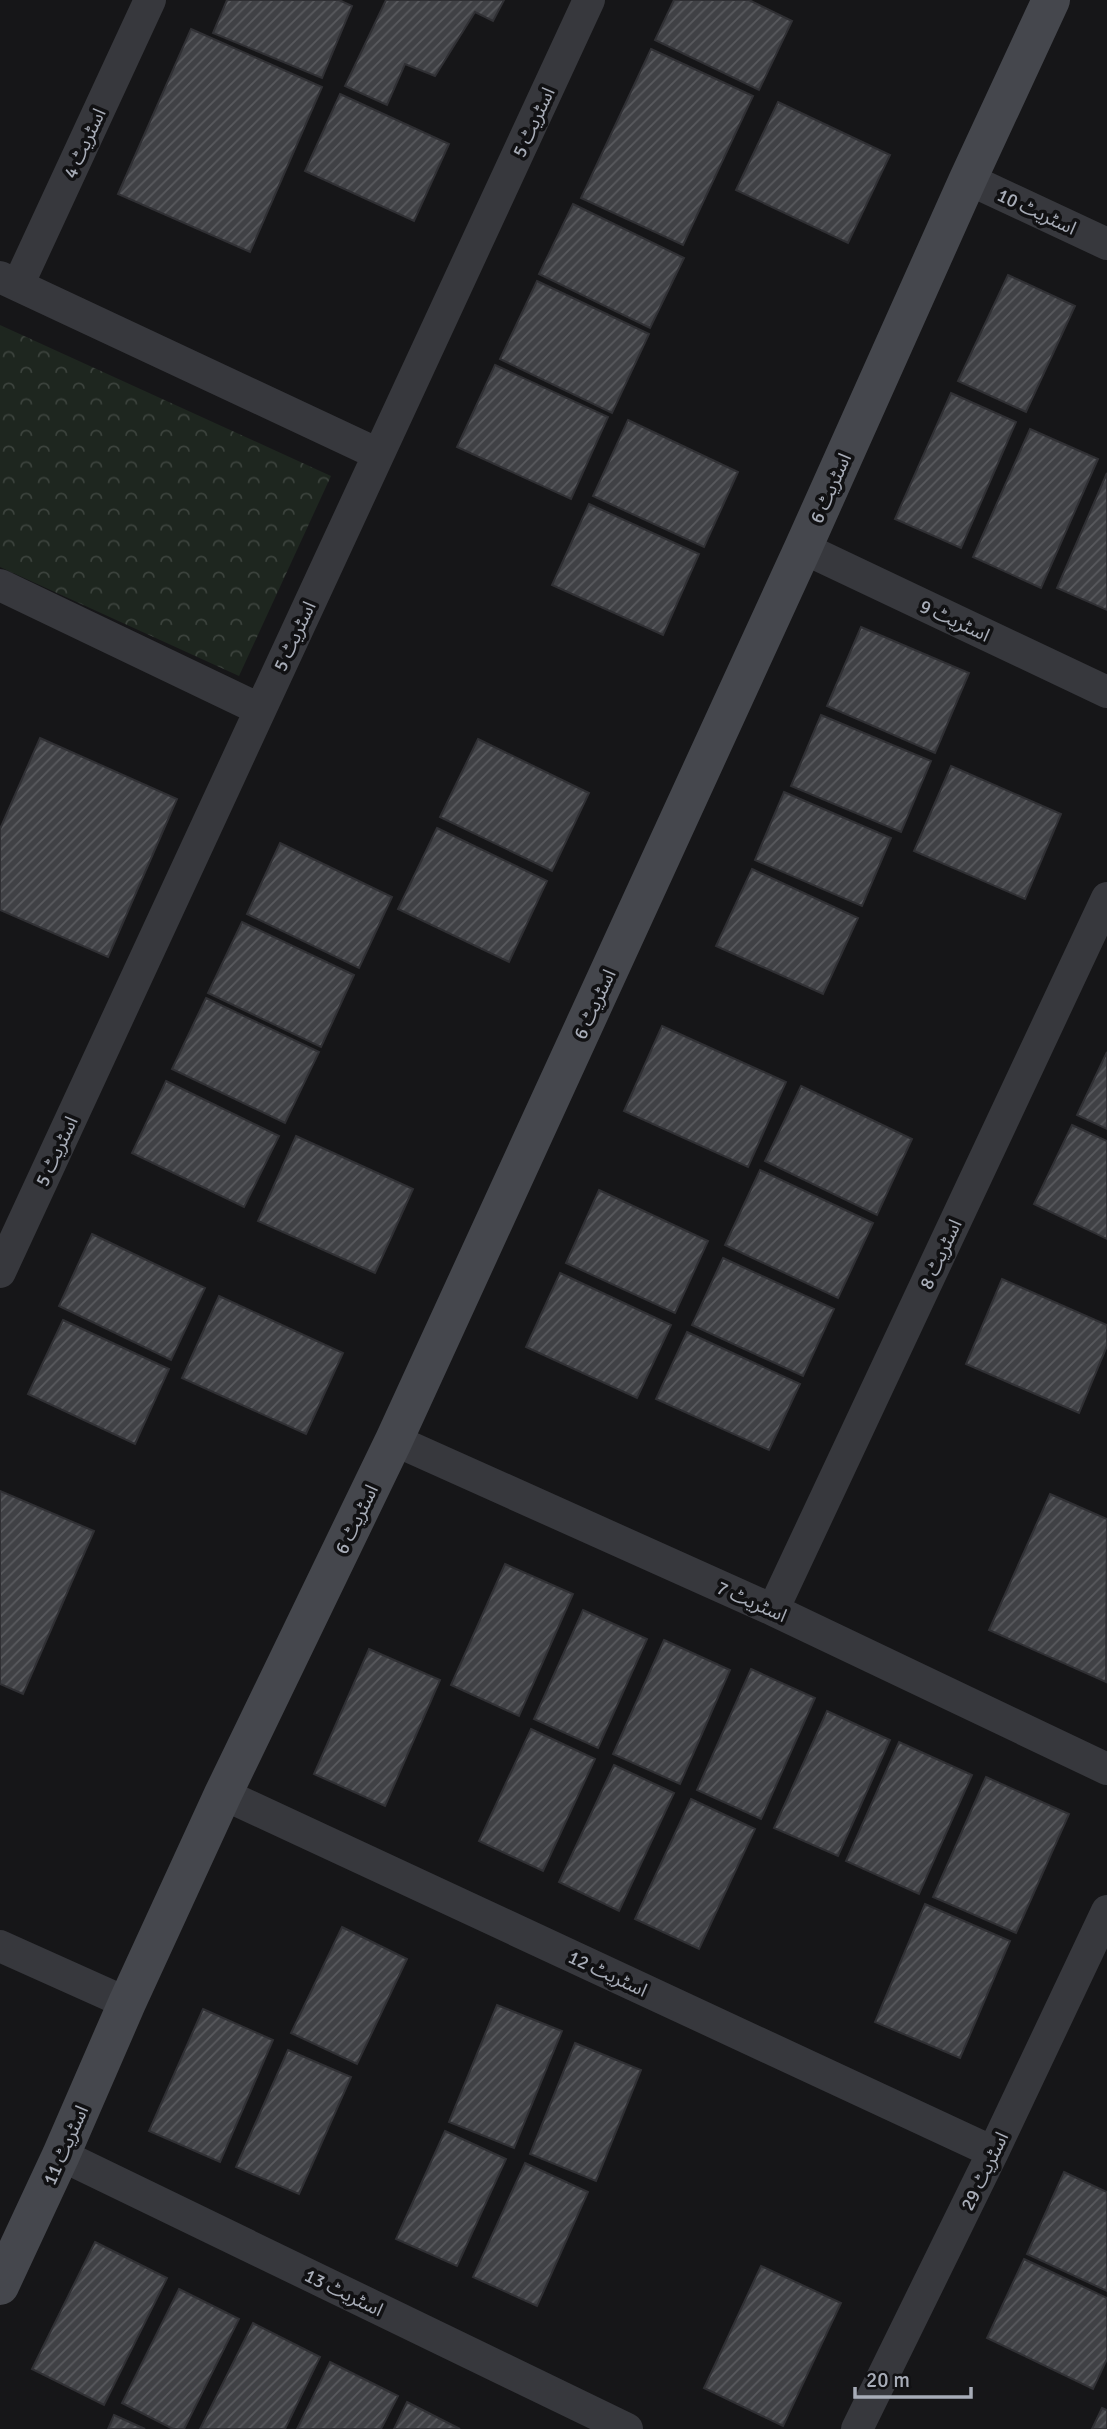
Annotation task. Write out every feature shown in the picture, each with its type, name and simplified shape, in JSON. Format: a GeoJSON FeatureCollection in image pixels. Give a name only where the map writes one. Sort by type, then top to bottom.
{"type":"FeatureCollection","features":[{"type":"Feature","properties":{"kind":"street","name":"اسٹریٹ 4"},"geometry":{"type":"LineString","coordinates":[[9,281],[150,0]]}},
{"type":"Feature","properties":{"kind":"street","name":"اسٹریٹ 5"},"geometry":{"type":"LineString","coordinates":[[0,1272],[589,0]]}},
{"type":"Feature","properties":{"kind":"street","name":"اسٹریٹ 6"},"geometry":{"type":"LineString","coordinates":[[127,2003],[223,1794],[394,1440],[1051,0]]}},
{"type":"Feature","properties":{"kind":"street","name":"اسٹریٹ 10"},"geometry":{"type":"LineString","coordinates":[[968,179],[1107,244]]}},
{"type":"Feature","properties":{"kind":"street"},"geometry":{"type":"LineString","coordinates":[[9,281],[378,454]]}},
{"type":"Feature","properties":{"kind":"street","name":"اسٹریٹ 9"},"geometry":{"type":"LineString","coordinates":[[803,548],[1107,692]]}},
{"type":"Feature","properties":{"kind":"street"},"geometry":{"type":"LineString","coordinates":[[0,584],[259,709]]}},
{"type":"Feature","properties":{"kind":"street","name":"اسٹریٹ 8"},"geometry":{"type":"LineString","coordinates":[[773,1610],[1107,898]]}},
{"type":"Feature","properties":{"kind":"street","name":"اسٹریٹ 7"},"geometry":{"type":"LineString","coordinates":[[394,1440],[773,1610],[1107,1769]]}},
{"type":"Feature","properties":{"kind":"street","name":"اسٹریٹ 12"},"geometry":{"type":"LineString","coordinates":[[223,1794],[993,2152]]}},
{"type":"Feature","properties":{"kind":"street","name":"اسٹریٹ 29"},"geometry":{"type":"LineString","coordinates":[[857,2429],[1107,1911]]}},
{"type":"Feature","properties":{"kind":"street"},"geometry":{"type":"LineString","coordinates":[[0,1946],[127,2003]]}},
{"type":"Feature","properties":{"kind":"street","name":"اسٹریٹ 11"},"geometry":{"type":"LineString","coordinates":[[0,2286],[127,2003]]}},
{"type":"Feature","properties":{"kind":"street","name":"اسٹریٹ 13"},"geometry":{"type":"LineString","coordinates":[[61,2155],[627,2429]]}},
{"type":"Feature","properties":{"kind":"green space"},"geometry":{"type":"Polygon","coordinates":[[[0,325],[331,476],[239,676],[0,567],[0,325]]]}},
{"type":"Feature","properties":{"kind":"building"},"geometry":{"type":"Polygon","coordinates":[[[227,0],[339,0],[352,6],[322,78],[213,33],[227,0]]]}},
{"type":"Feature","properties":{"kind":"building"},"geometry":{"type":"Polygon","coordinates":[[[386,0],[504,0],[493,21],[475,12],[435,76],[405,64],[387,105],[345,86],[386,0]]]}},
{"type":"Feature","properties":{"kind":"building"},"geometry":{"type":"Polygon","coordinates":[[[674,0],[749,0],[792,21],[759,90],[655,40],[674,0]]]}},
{"type":"Feature","properties":{"kind":"building"},"geometry":{"type":"Polygon","coordinates":[[[191,29],[322,87],[250,252],[118,194],[191,29]]]}},
{"type":"Feature","properties":{"kind":"building"},"geometry":{"type":"Polygon","coordinates":[[[651,49],[753,96],[683,245],[581,198],[651,49]]]}},
{"type":"Feature","properties":{"kind":"building"},"geometry":{"type":"Polygon","coordinates":[[[340,94],[449,144],[414,221],[305,171],[340,94]]]}},
{"type":"Feature","properties":{"kind":"building"},"geometry":{"type":"Polygon","coordinates":[[[778,102],[890,155],[848,243],[736,190],[778,102]]]}},
{"type":"Feature","properties":{"kind":"building"},"geometry":{"type":"Polygon","coordinates":[[[573,204],[684,258],[650,328],[539,274],[573,204]]]}},
{"type":"Feature","properties":{"kind":"building"},"geometry":{"type":"Polygon","coordinates":[[[1008,275],[1075,306],[1026,412],[958,381],[1008,275]]]}},
{"type":"Feature","properties":{"kind":"building"},"geometry":{"type":"Polygon","coordinates":[[[537,281],[649,334],[612,413],[500,359],[537,281]]]}},
{"type":"Feature","properties":{"kind":"building"},"geometry":{"type":"Polygon","coordinates":[[[495,365],[608,417],[571,499],[457,447],[495,365]]]}},
{"type":"Feature","properties":{"kind":"building"},"geometry":{"type":"Polygon","coordinates":[[[951,393],[1016,422],[961,548],[895,519],[951,393]]]}},
{"type":"Feature","properties":{"kind":"building"},"geometry":{"type":"Polygon","coordinates":[[[628,420],[738,472],[704,547],[593,496],[628,420]]]}},
{"type":"Feature","properties":{"kind":"building"},"geometry":{"type":"Polygon","coordinates":[[[1030,429],[1098,459],[1041,588],[973,557],[1030,429]]]}},
{"type":"Feature","properties":{"kind":"building"},"geometry":{"type":"Polygon","coordinates":[[[1107,473],[1107,610],[1057,588],[1107,473]]]}},
{"type":"Feature","properties":{"kind":"building"},"geometry":{"type":"Polygon","coordinates":[[[589,504],[699,554],[663,635],[552,585],[589,504]]]}},
{"type":"Feature","properties":{"kind":"building"},"geometry":{"type":"Polygon","coordinates":[[[861,627],[969,673],[935,753],[827,706],[861,627]]]}},
{"type":"Feature","properties":{"kind":"building"},"geometry":{"type":"Polygon","coordinates":[[[821,715],[931,761],[901,832],[791,786],[821,715]]]}},
{"type":"Feature","properties":{"kind":"building"},"geometry":{"type":"Polygon","coordinates":[[[40,738],[177,799],[108,957],[0,910],[0,829],[40,738]]]}},
{"type":"Feature","properties":{"kind":"building"},"geometry":{"type":"Polygon","coordinates":[[[478,739],[589,793],[552,871],[440,817],[478,739]]]}},
{"type":"Feature","properties":{"kind":"building"},"geometry":{"type":"Polygon","coordinates":[[[951,766],[1061,814],[1025,899],[914,851],[951,766]]]}},
{"type":"Feature","properties":{"kind":"building"},"geometry":{"type":"Polygon","coordinates":[[[784,792],[891,838],[862,906],[755,860],[784,792]]]}},
{"type":"Feature","properties":{"kind":"building"},"geometry":{"type":"Polygon","coordinates":[[[437,828],[547,881],[509,962],[398,909],[437,828]]]}},
{"type":"Feature","properties":{"kind":"building"},"geometry":{"type":"Polygon","coordinates":[[[280,843],[392,897],[359,968],[247,914],[280,843]]]}},
{"type":"Feature","properties":{"kind":"building"},"geometry":{"type":"Polygon","coordinates":[[[752,869],[858,918],[823,994],[716,946],[752,869]]]}},
{"type":"Feature","properties":{"kind":"building"},"geometry":{"type":"Polygon","coordinates":[[[242,922],[354,975],[321,1047],[208,993],[242,922]]]}},
{"type":"Feature","properties":{"kind":"building"},"geometry":{"type":"Polygon","coordinates":[[[206,998],[319,1052],[285,1123],[172,1069],[206,998]]]}},
{"type":"Feature","properties":{"kind":"building"},"geometry":{"type":"Polygon","coordinates":[[[662,1026],[786,1082],[748,1167],[624,1111],[662,1026]]]}},
{"type":"Feature","properties":{"kind":"building"},"geometry":{"type":"Polygon","coordinates":[[[1107,1052],[1107,1129],[1077,1115],[1107,1052]]]}},
{"type":"Feature","properties":{"kind":"building"},"geometry":{"type":"Polygon","coordinates":[[[166,1081],[279,1136],[244,1207],[132,1153],[166,1081]]]}},
{"type":"Feature","properties":{"kind":"building"},"geometry":{"type":"Polygon","coordinates":[[[801,1086],[912,1139],[877,1215],[765,1161],[801,1086]]]}},
{"type":"Feature","properties":{"kind":"building"},"geometry":{"type":"Polygon","coordinates":[[[1072,1125],[1107,1141],[1107,1239],[1034,1204],[1072,1125]]]}},
{"type":"Feature","properties":{"kind":"building"},"geometry":{"type":"Polygon","coordinates":[[[296,1136],[413,1189],[375,1273],[258,1221],[296,1136]]]}},
{"type":"Feature","properties":{"kind":"building"},"geometry":{"type":"Polygon","coordinates":[[[760,1170],[873,1223],[838,1298],[725,1245],[760,1170]]]}},
{"type":"Feature","properties":{"kind":"building"},"geometry":{"type":"Polygon","coordinates":[[[599,1190],[708,1241],[675,1313],[566,1263],[599,1190]]]}},
{"type":"Feature","properties":{"kind":"building"},"geometry":{"type":"Polygon","coordinates":[[[92,1234],[205,1288],[171,1360],[59,1306],[92,1234]]]}},
{"type":"Feature","properties":{"kind":"building"},"geometry":{"type":"Polygon","coordinates":[[[723,1258],[834,1309],[803,1376],[692,1325],[723,1258]]]}},
{"type":"Feature","properties":{"kind":"building"},"geometry":{"type":"Polygon","coordinates":[[[560,1273],[671,1325],[637,1398],[526,1347],[560,1273]]]}},
{"type":"Feature","properties":{"kind":"building"},"geometry":{"type":"Polygon","coordinates":[[[1002,1279],[1107,1325],[1107,1346],[1079,1413],[966,1364],[1002,1279]]]}},
{"type":"Feature","properties":{"kind":"building"},"geometry":{"type":"Polygon","coordinates":[[[219,1296],[343,1353],[306,1434],[182,1378],[219,1296]]]}},
{"type":"Feature","properties":{"kind":"building"},"geometry":{"type":"Polygon","coordinates":[[[63,1320],[169,1369],[135,1444],[28,1394],[63,1320]]]}},
{"type":"Feature","properties":{"kind":"building"},"geometry":{"type":"Polygon","coordinates":[[[687,1332],[800,1384],[769,1450],[656,1399],[687,1332]]]}},
{"type":"Feature","properties":{"kind":"building"},"geometry":{"type":"Polygon","coordinates":[[[0,1491],[94,1531],[23,1694],[0,1684],[0,1491]]]}},
{"type":"Feature","properties":{"kind":"building"},"geometry":{"type":"Polygon","coordinates":[[[1050,1494],[1107,1519],[1106,1682],[989,1630],[1050,1494]]]}},
{"type":"Feature","properties":{"kind":"building"},"geometry":{"type":"Polygon","coordinates":[[[505,1564],[573,1594],[519,1716],[451,1685],[505,1564]]]}},
{"type":"Feature","properties":{"kind":"building"},"geometry":{"type":"Polygon","coordinates":[[[583,1610],[647,1639],[598,1748],[534,1719],[583,1610]]]}},
{"type":"Feature","properties":{"kind":"building"},"geometry":{"type":"Polygon","coordinates":[[[664,1640],[730,1670],[680,1784],[613,1754],[664,1640]]]}},
{"type":"Feature","properties":{"kind":"building"},"geometry":{"type":"Polygon","coordinates":[[[369,1649],[440,1680],[385,1806],[314,1774],[369,1649]]]}},
{"type":"Feature","properties":{"kind":"building"},"geometry":{"type":"Polygon","coordinates":[[[751,1669],[815,1698],[761,1819],[697,1790],[751,1669]]]}},
{"type":"Feature","properties":{"kind":"building"},"geometry":{"type":"Polygon","coordinates":[[[827,1711],[890,1740],[838,1856],[774,1828],[827,1711]]]}},
{"type":"Feature","properties":{"kind":"building"},"geometry":{"type":"Polygon","coordinates":[[[531,1729],[595,1759],[543,1871],[479,1841],[531,1729]]]}},
{"type":"Feature","properties":{"kind":"building"},"geometry":{"type":"Polygon","coordinates":[[[899,1742],[972,1775],[919,1894],[846,1861],[899,1742]]]}},
{"type":"Feature","properties":{"kind":"building"},"geometry":{"type":"Polygon","coordinates":[[[614,1765],[674,1793],[619,1911],[559,1882],[614,1765]]]}},
{"type":"Feature","properties":{"kind":"building"},"geometry":{"type":"Polygon","coordinates":[[[986,1777],[1069,1814],[1016,1933],[933,1897],[986,1777]]]}},
{"type":"Feature","properties":{"kind":"building"},"geometry":{"type":"Polygon","coordinates":[[[691,1799],[755,1829],[699,1949],[635,1919],[691,1799]]]}},
{"type":"Feature","properties":{"kind":"building"},"geometry":{"type":"Polygon","coordinates":[[[925,1904],[1010,1941],[960,2058],[875,2022],[925,1904]]]}},
{"type":"Feature","properties":{"kind":"building"},"geometry":{"type":"Polygon","coordinates":[[[342,1927],[407,1959],[357,2064],[291,2033],[342,1927]]]}},
{"type":"Feature","properties":{"kind":"building"},"geometry":{"type":"Polygon","coordinates":[[[497,2005],[562,2031],[514,2148],[449,2122],[497,2005]]]}},
{"type":"Feature","properties":{"kind":"building"},"geometry":{"type":"Polygon","coordinates":[[[203,2009],[273,2040],[220,2162],[149,2131],[203,2009]]]}},
{"type":"Feature","properties":{"kind":"building"},"geometry":{"type":"Polygon","coordinates":[[[575,2043],[641,2070],[596,2181],[530,2154],[575,2043]]]}},
{"type":"Feature","properties":{"kind":"building"},"geometry":{"type":"Polygon","coordinates":[[[288,2050],[351,2077],[299,2194],[236,2167],[288,2050]]]}},
{"type":"Feature","properties":{"kind":"building"},"geometry":{"type":"Polygon","coordinates":[[[445,2131],[506,2159],[457,2266],[396,2239],[445,2131]]]}},
{"type":"Feature","properties":{"kind":"building"},"geometry":{"type":"Polygon","coordinates":[[[525,2163],[588,2192],[537,2306],[473,2277],[525,2163]]]}},
{"type":"Feature","properties":{"kind":"building"},"geometry":{"type":"Polygon","coordinates":[[[1064,2172],[1107,2192],[1107,2291],[1027,2254],[1064,2172]]]}},
{"type":"Feature","properties":{"kind":"building"},"geometry":{"type":"Polygon","coordinates":[[[95,2242],[167,2278],[104,2405],[32,2369],[95,2242]]]}},
{"type":"Feature","properties":{"kind":"building"},"geometry":{"type":"Polygon","coordinates":[[[1024,2259],[1107,2298],[1107,2359],[1093,2389],[987,2338],[1024,2259]]]}},
{"type":"Feature","properties":{"kind":"building"},"geometry":{"type":"Polygon","coordinates":[[[761,2266],[841,2303],[783,2426],[704,2388],[761,2266]]]}},
{"type":"Feature","properties":{"kind":"building"},"geometry":{"type":"Polygon","coordinates":[[[179,2289],[239,2319],[184,2429],[173,2429],[122,2403],[179,2289]]]}},
{"type":"Feature","properties":{"kind":"building"},"geometry":{"type":"Polygon","coordinates":[[[253,2323],[320,2357],[285,2429],[200,2429],[253,2323]]]}},
{"type":"Feature","properties":{"kind":"building"},"geometry":{"type":"Polygon","coordinates":[[[330,2362],[398,2396],[381,2429],[297,2429],[330,2362]]]}},
{"type":"Feature","properties":{"kind":"building"},"geometry":{"type":"Polygon","coordinates":[[[407,2402],[460,2429],[394,2429],[407,2402]]]}},
{"type":"Feature","properties":{"kind":"building"},"geometry":{"type":"Polygon","coordinates":[[[1102,2408],[1107,2410],[1107,2429],[1092,2429],[1102,2408]]]}},
{"type":"Feature","properties":{"kind":"building"},"geometry":{"type":"Polygon","coordinates":[[[114,2415],[145,2429],[108,2429],[114,2415]]]}}]}
